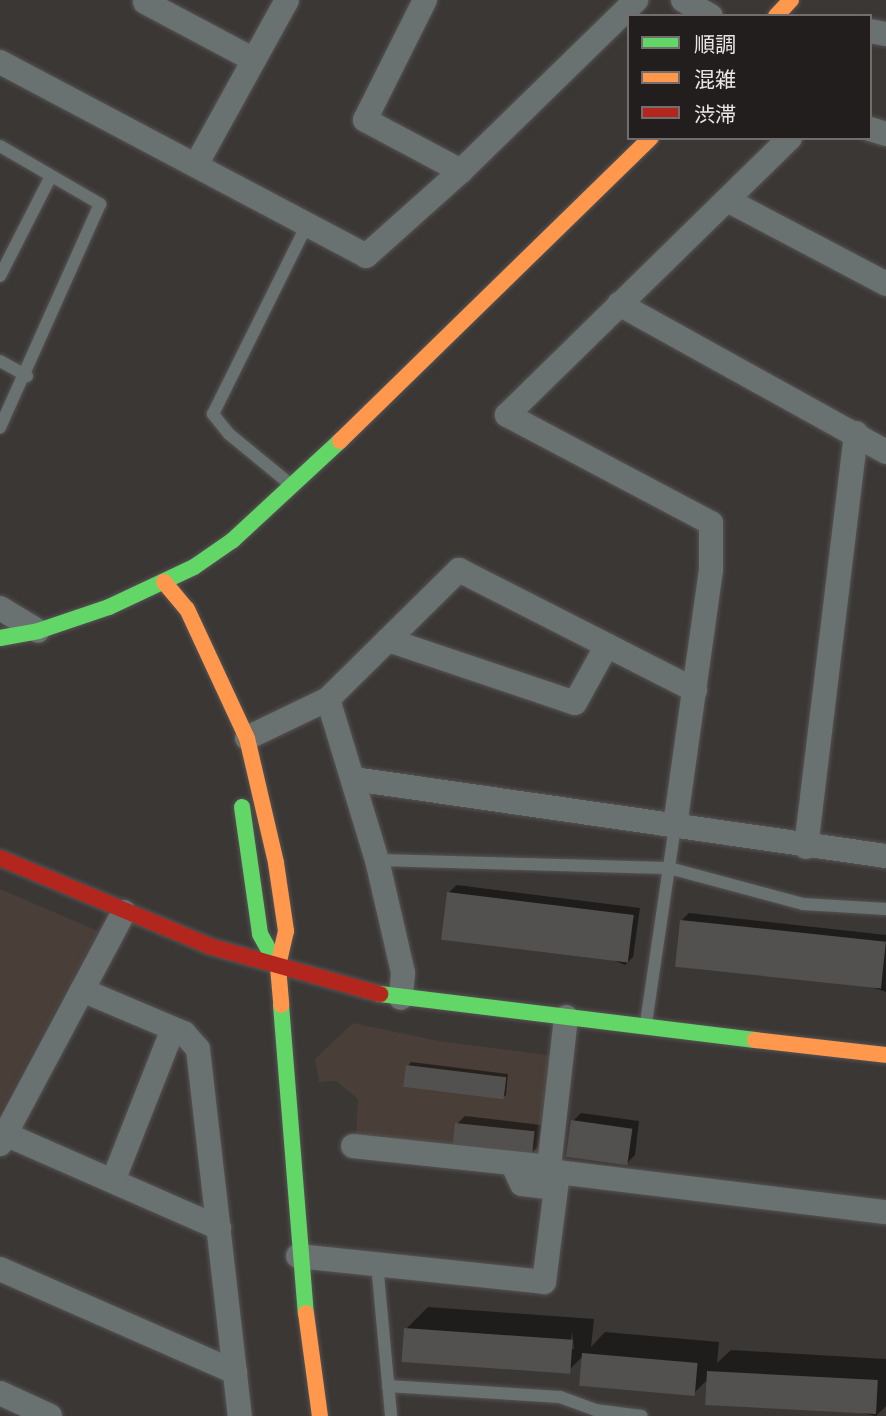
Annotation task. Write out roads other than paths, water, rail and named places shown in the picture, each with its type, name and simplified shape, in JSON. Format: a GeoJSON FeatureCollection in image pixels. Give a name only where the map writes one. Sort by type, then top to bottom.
{"type":"FeatureCollection","features":[{"type":"Feature","properties":{"kind":"street"},"geometry":{"type":"LineString","coordinates":[[196,165],[287,0]]}},
{"type":"Feature","properties":{"kind":"street"},"geometry":{"type":"LineString","coordinates":[[425,0],[365,120],[461,172]]}},
{"type":"Feature","properties":{"kind":"street"},"geometry":{"type":"LineString","coordinates":[[0,62],[366,256],[461,172],[636,0]]}},
{"type":"Feature","properties":{"kind":"street"},"geometry":{"type":"LineString","coordinates":[[683,0],[708,14]]}},
{"type":"Feature","properties":{"kind":"street"},"geometry":{"type":"LineString","coordinates":[[144,1],[254,60]]}},
{"type":"Feature","properties":{"kind":"street"},"geometry":{"type":"LineString","coordinates":[[0,638],[38,631],[109,607],[164,582],[233,540],[649,140]]}},
{"type":"Feature","properties":{"kind":"street"},"geometry":{"type":"LineString","coordinates":[[675,826],[711,570],[711,523],[507,415],[788,140]]}},
{"type":"Feature","properties":{"kind":"street"},"geometry":{"type":"LineString","coordinates":[[727,200],[886,284]]}},
{"type":"Feature","properties":{"kind":"street"},"geometry":{"type":"LineString","coordinates":[[620,304],[886,452]]}},
{"type":"Feature","properties":{"kind":"street"},"geometry":{"type":"LineString","coordinates":[[806,846],[856,433]]}},
{"type":"Feature","properties":{"kind":"street"},"geometry":{"type":"LineString","coordinates":[[247,738],[328,699],[459,570],[695,690]]}},
{"type":"Feature","properties":{"kind":"street"},"geometry":{"type":"LineString","coordinates":[[164,582],[164,607]]}},
{"type":"Feature","properties":{"kind":"street"},"geometry":{"type":"LineString","coordinates":[[164,582],[187,609],[247,738],[276,863],[286,931],[278,967],[298,1256],[320,1416]]}},
{"type":"Feature","properties":{"kind":"street"},"geometry":{"type":"LineString","coordinates":[[0,608],[38,631]]}},
{"type":"Feature","properties":{"kind":"street"},"geometry":{"type":"LineString","coordinates":[[388,640],[575,703],[607,645]]}},
{"type":"Feature","properties":{"kind":"street"},"geometry":{"type":"LineString","coordinates":[[328,699],[377,860],[403,973],[401,998]]}},
{"type":"Feature","properties":{"kind":"street"},"geometry":{"type":"LineString","coordinates":[[354,779],[886,856]]}},
{"type":"Feature","properties":{"kind":"street"},"geometry":{"type":"LineString","coordinates":[[239,794],[260,933],[278,967]]}},
{"type":"Feature","properties":{"kind":"street"},"geometry":{"type":"LineString","coordinates":[[0,858],[124,912],[278,967],[401,998],[886,1055]]}},
{"type":"Feature","properties":{"kind":"street"},"geometry":{"type":"LineString","coordinates":[[124,912],[3,1139],[113,1181],[219,1228]]}},
{"type":"Feature","properties":{"kind":"street"},"geometry":{"type":"LineString","coordinates":[[82,990],[173,1029],[198,1049],[240,1416]]}},
{"type":"Feature","properties":{"kind":"street"},"geometry":{"type":"LineString","coordinates":[[353,1146],[550,1167],[566,1017]]}},
{"type":"Feature","properties":{"kind":"street"},"geometry":{"type":"LineString","coordinates":[[113,1181],[173,1029]]}},
{"type":"Feature","properties":{"kind":"street"},"geometry":{"type":"LineString","coordinates":[[512,1163],[522,1184],[556,1188]]}},
{"type":"Feature","properties":{"kind":"street"},"geometry":{"type":"LineString","coordinates":[[298,1256],[544,1282],[558,1172],[886,1212]]}},
{"type":"Feature","properties":{"kind":"street"},"geometry":{"type":"LineString","coordinates":[[0,1269],[235,1371]]}},
{"type":"Feature","properties":{"kind":"street"},"geometry":{"type":"LineString","coordinates":[[0,1393],[50,1416]]}},
{"type":"Feature","properties":{"kind":"lane"},"geometry":{"type":"LineString","coordinates":[[0,146],[100,204],[27,376],[0,428]]}},
{"type":"Feature","properties":{"kind":"lane"},"geometry":{"type":"LineString","coordinates":[[0,275],[51,176]]}},
{"type":"Feature","properties":{"kind":"lane"},"geometry":{"type":"LineString","coordinates":[[291,485],[229,435],[214,414],[306,225]]}},
{"type":"Feature","properties":{"kind":"lane"},"geometry":{"type":"LineString","coordinates":[[0,362],[27,376]]}},
{"type":"Feature","properties":{"kind":"lane"},"geometry":{"type":"LineString","coordinates":[[646,1027],[675,826]]}},
{"type":"Feature","properties":{"kind":"lane"},"geometry":{"type":"LineString","coordinates":[[377,860],[669,868],[803,904],[886,909]]}},
{"type":"Feature","properties":{"kind":"lane"},"geometry":{"type":"LineString","coordinates":[[377,1264],[391,1416]]}},
{"type":"Feature","properties":{"kind":"lane"},"geometry":{"type":"LineString","coordinates":[[388,1386],[560,1397],[595,1410],[642,1416]]}}]}
